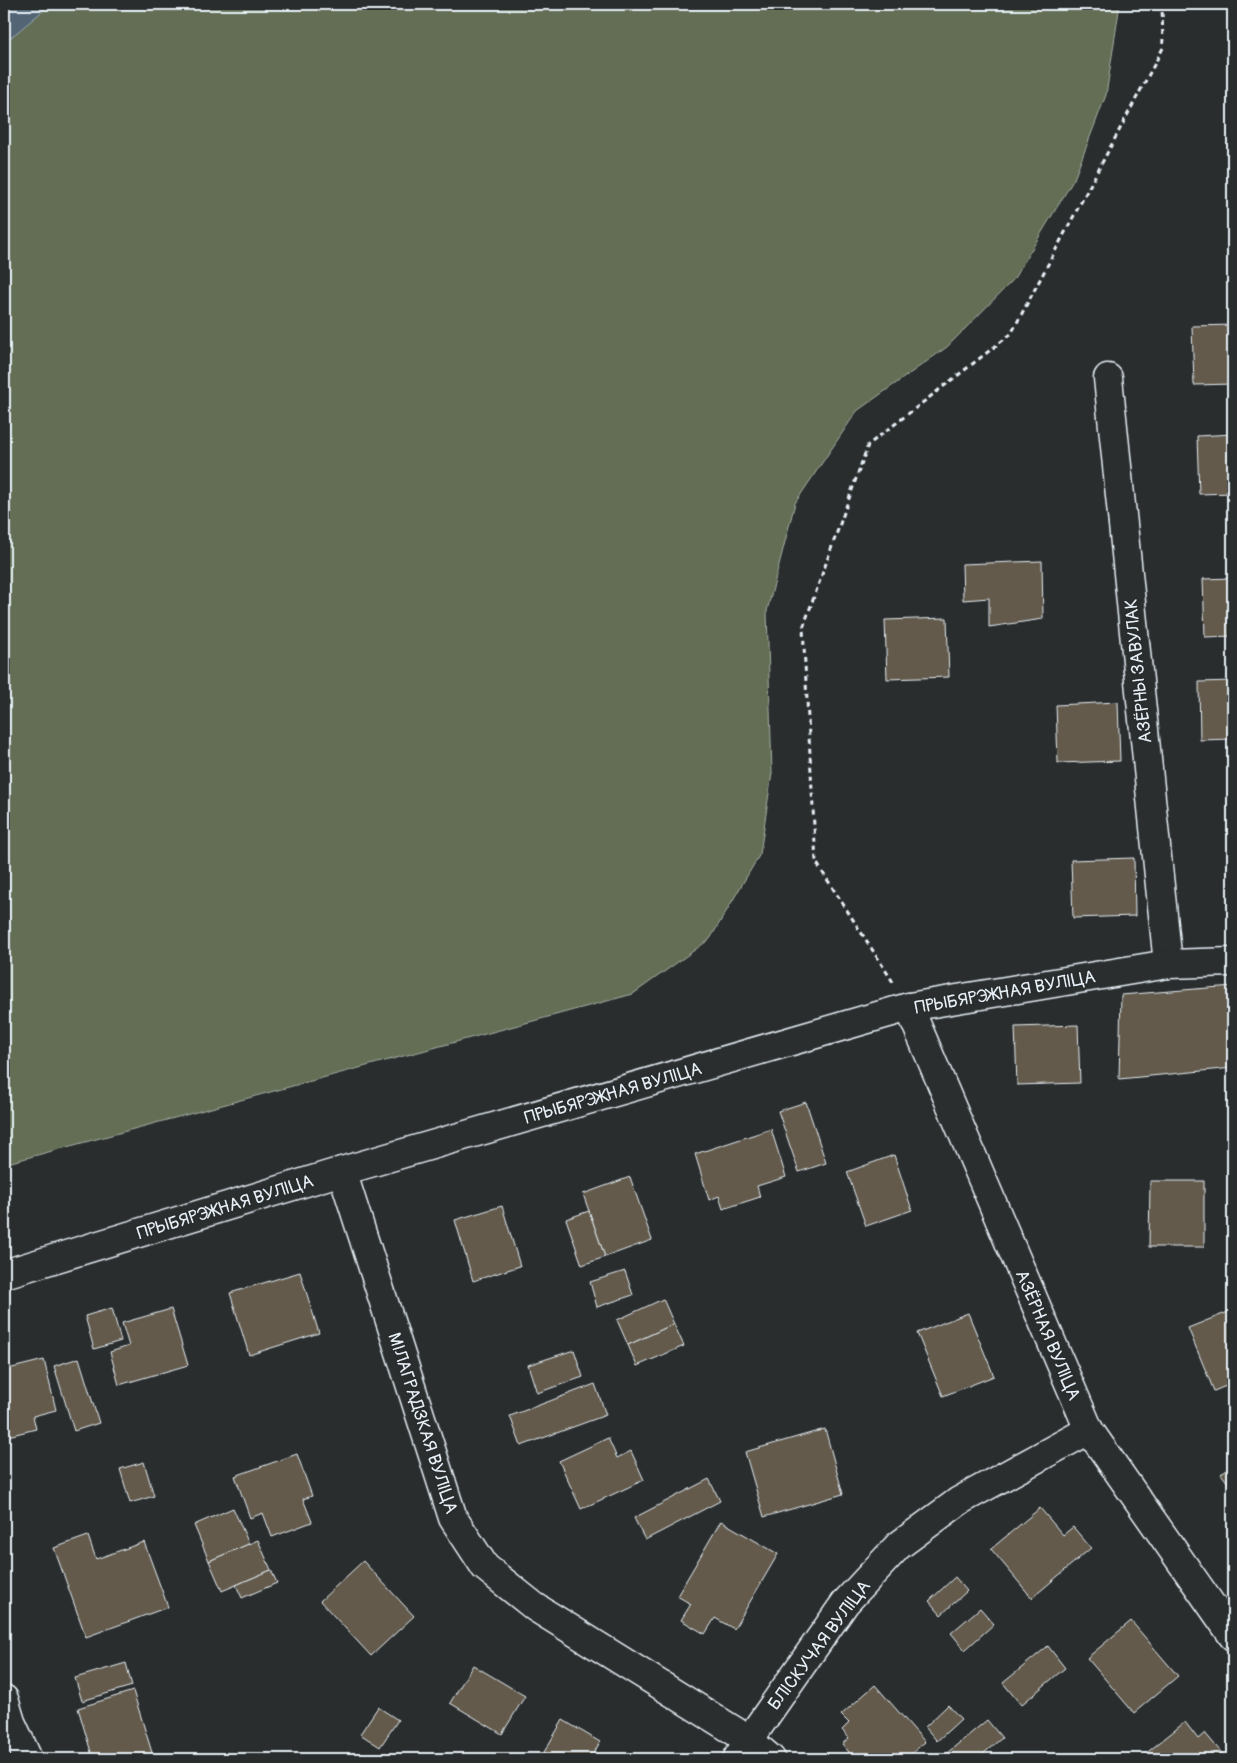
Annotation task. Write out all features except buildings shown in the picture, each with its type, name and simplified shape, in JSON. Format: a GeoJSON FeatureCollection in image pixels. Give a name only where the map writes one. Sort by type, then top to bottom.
{"type":"FeatureCollection","features":[{"type":"Feature","properties":{"kind":"street","name":"АЗЁРНЫ ЗАВУЛАК"},"geometry":{"type":"LineString","coordinates":[[1108,378],[1168,964]]}},
{"type":"Feature","properties":{"kind":"street","name":"ПРЫБЯРЭЖНАЯ ВУЛІЦА"},"geometry":{"type":"LineString","coordinates":[[4,1274],[342,1172],[910,1007],[1168,964],[1233,962]]}},
{"type":"Feature","properties":{"kind":"street","name":"АЗЁРНАЯ ВУЛІЦА"},"geometry":{"type":"LineString","coordinates":[[910,1007],[1088,1430],[1233,1636]]}},
{"type":"Feature","properties":{"kind":"street","name":"МІЛАГРАДЗКАЯ ВУЛІЦА"},"geometry":{"type":"LineString","coordinates":[[342,1172],[453,1518],[485,1567],[535,1607],[743,1750],[771,1759]]}},
{"type":"Feature","properties":{"kind":"street","name":"БЛІСКУЧАЯ ВУЛІЦА"},"geometry":{"type":"LineString","coordinates":[[743,1750],[846,1603],[898,1546],[959,1501],[1088,1430]]}},
{"type":"Feature","properties":{"kind":"street"},"geometry":{"type":"LineString","coordinates":[[4,1700],[11,1722],[28,1759]]}},
{"type":"Feature","properties":{"kind":"path"},"geometry":{"type":"LineString","coordinates":[[910,1007],[816,862],[803,628],[868,445],[1011,334],[1163,48],[1162,4]]}},
{"type":"Feature","properties":{"kind":"green space"},"geometry":{"type":"Polygon","coordinates":[[[51,4],[1120,4],[1106,95],[1074,179],[1013,280],[947,347],[857,411],[795,503],[767,611],[772,773],[760,854],[710,939],[633,994],[4,1164],[4,43],[51,4]]]}},
{"type":"Feature","properties":{"kind":"water"},"geometry":{"type":"Polygon","coordinates":[[[4,4],[51,4],[4,43],[4,4]]]}}]}
